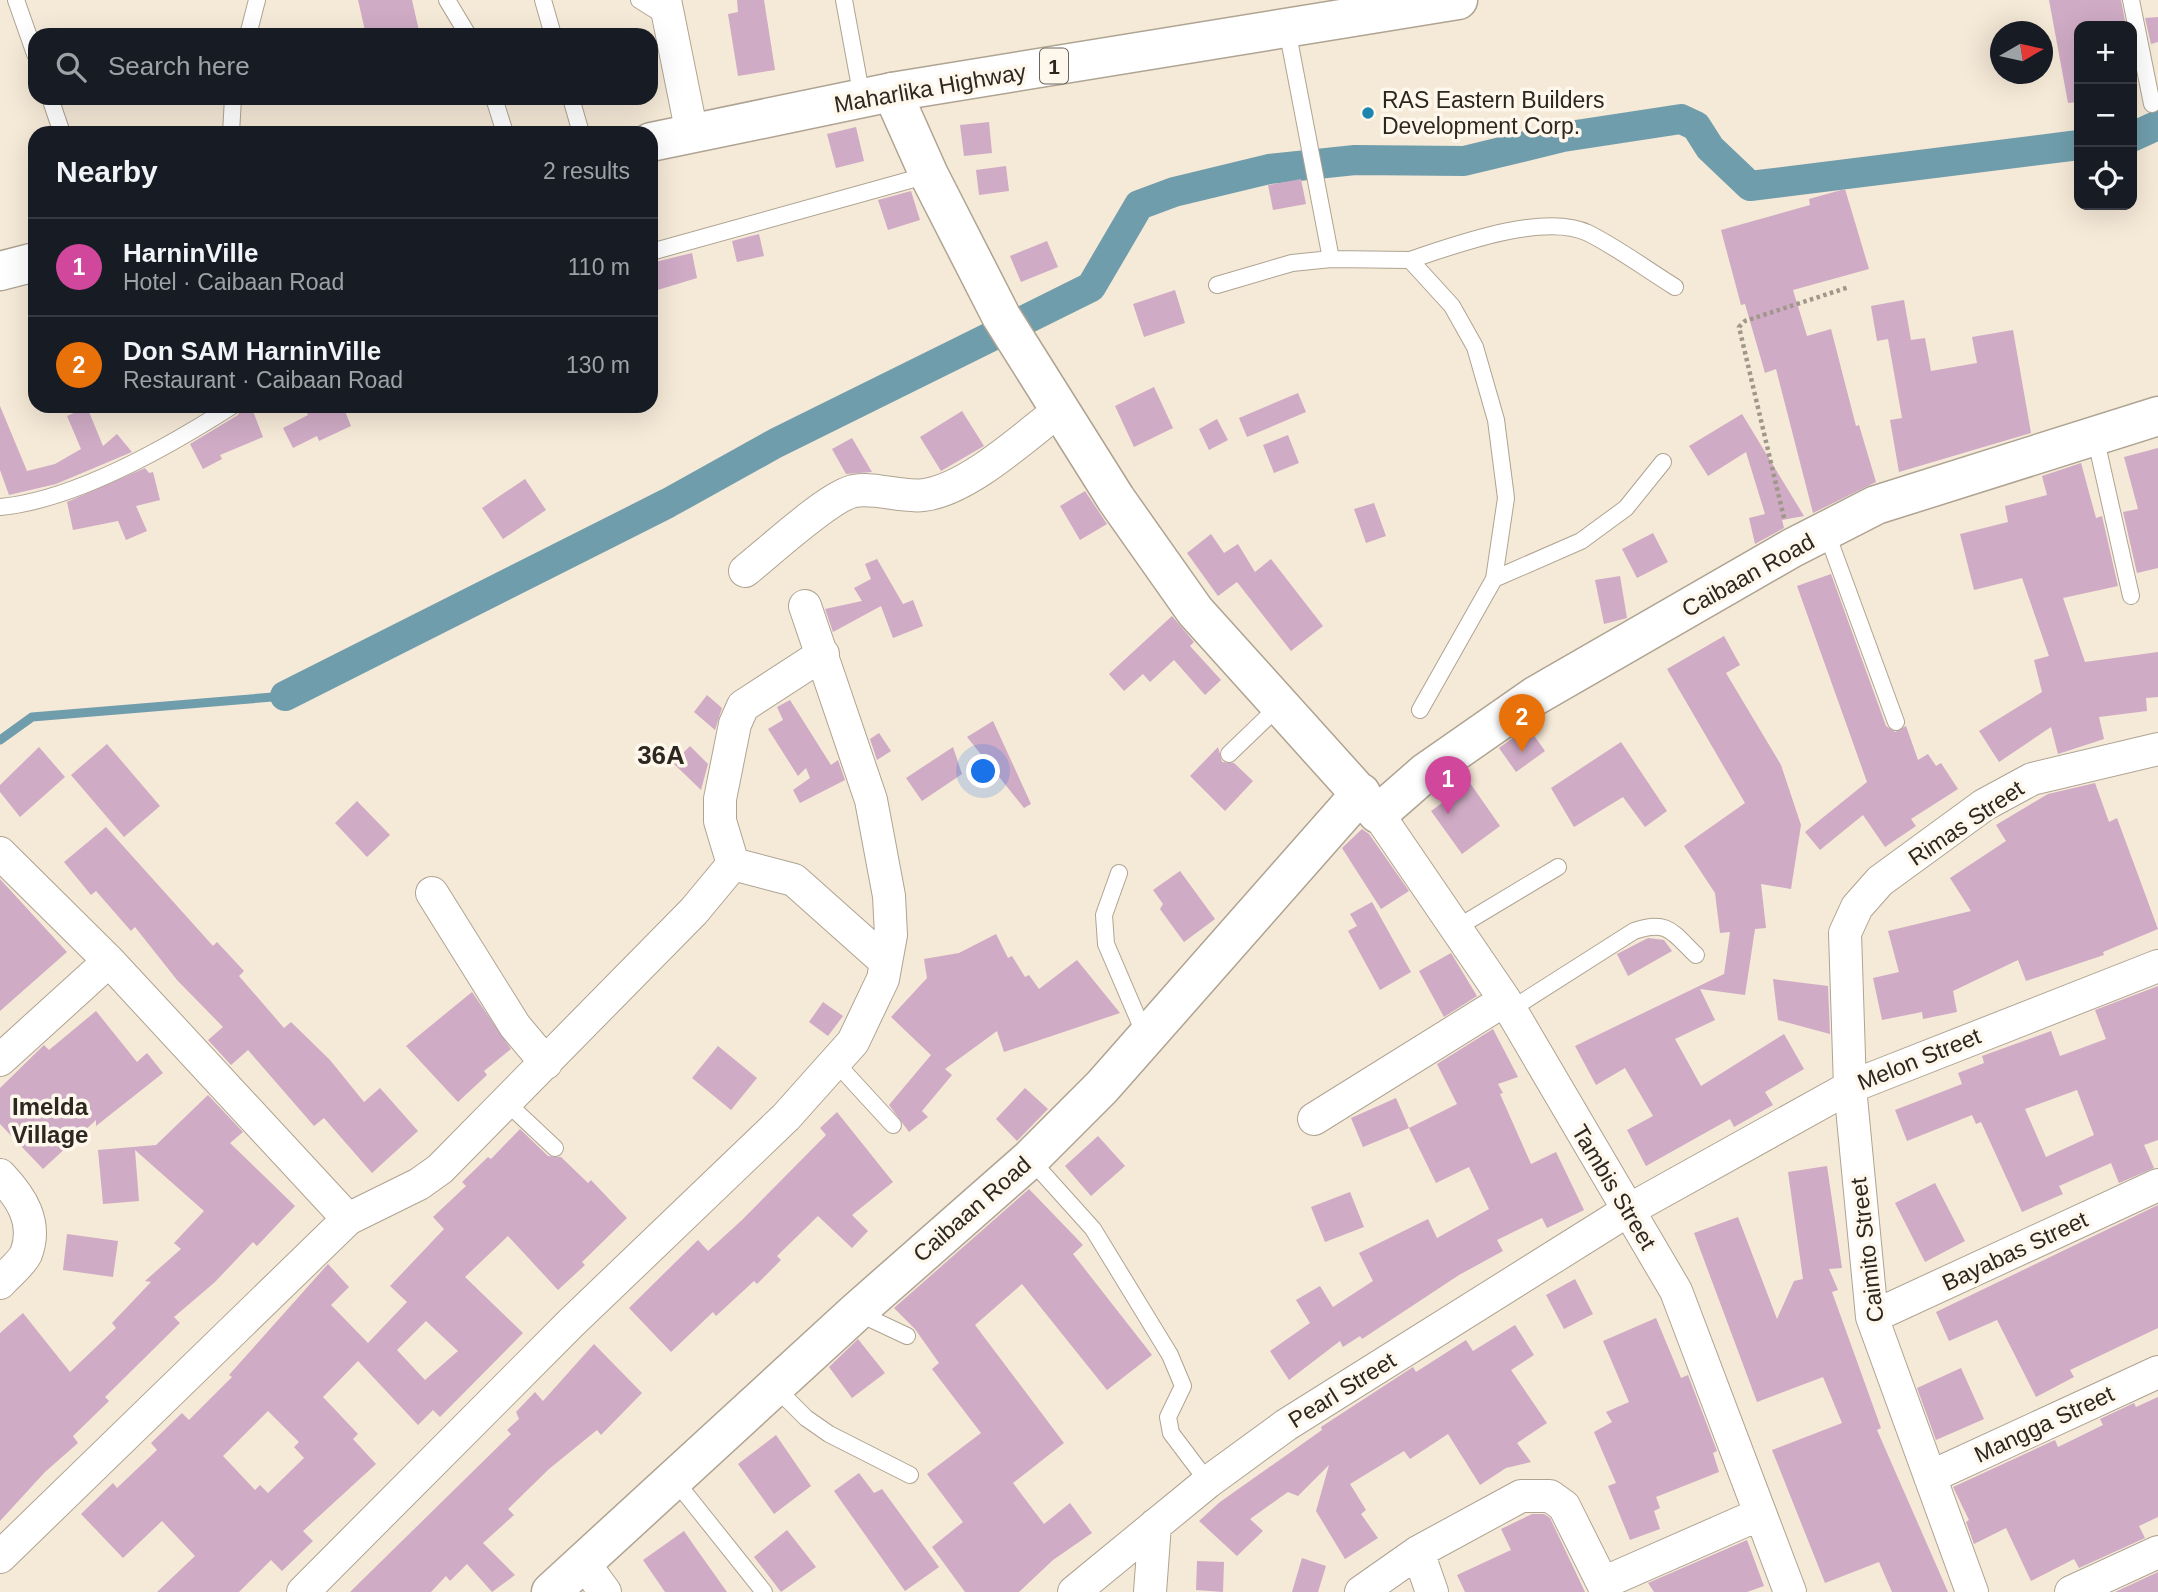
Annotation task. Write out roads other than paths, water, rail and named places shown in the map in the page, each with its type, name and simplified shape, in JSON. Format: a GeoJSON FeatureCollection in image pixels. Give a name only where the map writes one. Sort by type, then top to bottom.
{"type":"FeatureCollection","features":[{"type":"Feature","properties":{"kind":"main road","name":"Maharlika Highway"},"geometry":{"type":"LineString","coordinates":[[658,141],[877,95],[1458,0]]}},
{"type":"Feature","properties":{"kind":"main road"},"geometry":{"type":"LineString","coordinates":[[877,95],[929,175],[1001,316],[1116,499],[1195,611],[1369,804]]}},
{"type":"Feature","properties":{"kind":"main road"},"geometry":{"type":"LineString","coordinates":[[0,271],[28,264]]}},
{"type":"Feature","properties":{"kind":"main road","name":"Caibaan Road"},"geometry":{"type":"LineString","coordinates":[[551,1592],[774,1386],[1030,1159],[1102,1087],[1146,1037],[1369,804],[1426,772],[1535,696],[1792,548],[1876,505],[2158,416]]}},
{"type":"Feature","properties":{"kind":"street"},"geometry":{"type":"LineString","coordinates":[[667,9],[692,134]]}},
{"type":"Feature","properties":{"kind":"street"},"geometry":{"type":"LineString","coordinates":[[745,571],[834,501],[853,491],[925,495],[951,486],[983,467],[1061,410]]}},
{"type":"Feature","properties":{"kind":"street"},"geometry":{"type":"LineString","coordinates":[[303,1592],[571,1323],[786,1117],[853,1042],[883,979],[891,935],[889,896],[871,800],[805,606]]}},
{"type":"Feature","properties":{"kind":"street"},"geometry":{"type":"LineString","coordinates":[[733,864],[720,821],[720,810],[735,724],[743,706],[823,654]]}},
{"type":"Feature","properties":{"kind":"street","name":"Rimas Street"},"geometry":{"type":"LineString","coordinates":[[1845,933],[1857,907],[1880,881],[1984,805],[2032,779],[2158,749]]}},
{"type":"Feature","properties":{"kind":"street","name":"Tambis Street"},"geometry":{"type":"LineString","coordinates":[[1369,804],[1458,928],[1507,1005],[1676,1291],[1790,1592]]}},
{"type":"Feature","properties":{"kind":"street"},"geometry":{"type":"LineString","coordinates":[[0,853],[109,961],[348,1219]]}},
{"type":"Feature","properties":{"kind":"street"},"geometry":{"type":"LineString","coordinates":[[733,864],[794,880],[886,962]]}},
{"type":"Feature","properties":{"kind":"street"},"geometry":{"type":"LineString","coordinates":[[0,1557],[348,1219],[419,1184],[440,1169],[694,911],[733,864]]}},
{"type":"Feature","properties":{"kind":"street"},"geometry":{"type":"LineString","coordinates":[[432,893],[515,1026],[546,1063]]}},
{"type":"Feature","properties":{"kind":"street","name":"Caimito Street"},"geometry":{"type":"LineString","coordinates":[[1845,933],[1850,1087],[1871,1317],[1972,1592]]}},
{"type":"Feature","properties":{"kind":"street"},"geometry":{"type":"LineString","coordinates":[[0,1060],[109,961]]}},
{"type":"Feature","properties":{"kind":"street","name":"Melon Street"},"geometry":{"type":"LineString","coordinates":[[1628,1211],[1693,1178],[1850,1087],[2158,966]]}},
{"type":"Feature","properties":{"kind":"street"},"geometry":{"type":"LineString","coordinates":[[1314,1119],[1507,1005]]}},
{"type":"Feature","properties":{"kind":"street"},"geometry":{"type":"LineString","coordinates":[[0,1175],[20,1196],[29,1218],[30,1235],[25,1256],[0,1283]]}},
{"type":"Feature","properties":{"kind":"street","name":"Bayabas Street"},"geometry":{"type":"LineString","coordinates":[[1871,1317],[2158,1185]]}},
{"type":"Feature","properties":{"kind":"street","name":"Pearl Street"},"geometry":{"type":"LineString","coordinates":[[1074,1592],[1208,1482],[1286,1425],[1628,1211]]}},
{"type":"Feature","properties":{"kind":"street","name":"Mangga Street"},"geometry":{"type":"LineString","coordinates":[[1930,1477],[2158,1372]]}},
{"type":"Feature","properties":{"kind":"street"},"geometry":{"type":"LineString","coordinates":[[1362,1592],[1418,1552],[1521,1496],[1550,1496],[1564,1506],[1605,1588],[1760,1514]]}},
{"type":"Feature","properties":{"kind":"street"},"geometry":{"type":"LineString","coordinates":[[1150,1592],[1155,1525]]}},
{"type":"Feature","properties":{"kind":"street"},"geometry":{"type":"LineString","coordinates":[[1418,1552],[1432,1592]]}},
{"type":"Feature","properties":{"kind":"street"},"geometry":{"type":"LineString","coordinates":[[2071,1592],[2158,1552]]}},
{"type":"Feature","properties":{"kind":"street"},"geometry":{"type":"LineString","coordinates":[[583,1563],[606,1592]]}},
{"type":"Feature","properties":{"kind":"lane"},"geometry":{"type":"LineString","coordinates":[[16,0],[28,34]]}},
{"type":"Feature","properties":{"kind":"lane"},"geometry":{"type":"LineString","coordinates":[[250,28],[257,0]]}},
{"type":"Feature","properties":{"kind":"lane"},"geometry":{"type":"LineString","coordinates":[[447,0],[464,28]]}},
{"type":"Feature","properties":{"kind":"lane"},"geometry":{"type":"LineString","coordinates":[[543,0],[551,28]]}},
{"type":"Feature","properties":{"kind":"lane"},"geometry":{"type":"LineString","coordinates":[[639,0],[667,9]]}},
{"type":"Feature","properties":{"kind":"lane"},"geometry":{"type":"LineString","coordinates":[[844,0],[877,95]]}},
{"type":"Feature","properties":{"kind":"lane"},"geometry":{"type":"LineString","coordinates":[[2131,0],[2152,104]]}},
{"type":"Feature","properties":{"kind":"lane"},"geometry":{"type":"LineString","coordinates":[[1287,29],[1331,259]]}},
{"type":"Feature","properties":{"kind":"lane"},"geometry":{"type":"LineString","coordinates":[[52,105],[60,126]]}},
{"type":"Feature","properties":{"kind":"lane"},"geometry":{"type":"LineString","coordinates":[[231,126],[232,105]]}},
{"type":"Feature","properties":{"kind":"lane"},"geometry":{"type":"LineString","coordinates":[[496,105],[503,126]]}},
{"type":"Feature","properties":{"kind":"lane"},"geometry":{"type":"LineString","coordinates":[[573,105],[579,126]]}},
{"type":"Feature","properties":{"kind":"lane"},"geometry":{"type":"LineString","coordinates":[[658,250],[929,175]]}},
{"type":"Feature","properties":{"kind":"lane"},"geometry":{"type":"LineString","coordinates":[[1217,285],[1292,263],[1331,259],[1410,260],[1486,235],[1538,226],[1586,232],[1675,287]]}},
{"type":"Feature","properties":{"kind":"lane"},"geometry":{"type":"LineString","coordinates":[[1410,260],[1452,306],[1475,347],[1496,420],[1506,498],[1494,579],[1420,710]]}},
{"type":"Feature","properties":{"kind":"lane"},"geometry":{"type":"LineString","coordinates":[[0,507],[47,499],[97,478],[179,440],[221,413]]}},
{"type":"Feature","properties":{"kind":"lane"},"geometry":{"type":"LineString","coordinates":[[2095,436],[2130,596]]}},
{"type":"Feature","properties":{"kind":"lane"},"geometry":{"type":"LineString","coordinates":[[1494,579],[1581,541],[1626,508],[1663,462]]}},
{"type":"Feature","properties":{"kind":"lane"},"geometry":{"type":"LineString","coordinates":[[1826,531],[1896,722]]}},
{"type":"Feature","properties":{"kind":"lane"},"geometry":{"type":"LineString","coordinates":[[1229,754],[1280,705]]}},
{"type":"Feature","properties":{"kind":"lane"},"geometry":{"type":"LineString","coordinates":[[1458,928],[1558,867]]}},
{"type":"Feature","properties":{"kind":"lane"},"geometry":{"type":"LineString","coordinates":[[1119,873],[1104,915],[1106,944],[1146,1037]]}},
{"type":"Feature","properties":{"kind":"lane"},"geometry":{"type":"LineString","coordinates":[[1507,1005],[1634,931],[1653,925],[1667,927],[1696,955]]}},
{"type":"Feature","properties":{"kind":"lane"},"geometry":{"type":"LineString","coordinates":[[836,1064],[893,1125]]}},
{"type":"Feature","properties":{"kind":"lane"},"geometry":{"type":"LineString","coordinates":[[506,1102],[555,1148]]}},
{"type":"Feature","properties":{"kind":"lane"},"geometry":{"type":"LineString","coordinates":[[1030,1159],[1093,1229],[1170,1355],[1183,1386],[1180,1398],[1168,1417],[1171,1433],[1208,1482]]}},
{"type":"Feature","properties":{"kind":"lane"},"geometry":{"type":"LineString","coordinates":[[856,1312],[907,1336]]}},
{"type":"Feature","properties":{"kind":"lane"},"geometry":{"type":"LineString","coordinates":[[774,1386],[806,1418],[829,1434],[910,1475]]}},
{"type":"Feature","properties":{"kind":"lane"},"geometry":{"type":"LineString","coordinates":[[673,1478],[764,1592]]}},
{"type":"Feature","properties":{"kind":"waterway"},"geometry":{"type":"LineString","coordinates":[[285,696],[668,503],[776,443],[1091,287],[1139,205],[1174,192],[1269,169],[1355,160],[1464,161],[1563,137],[1681,119],[1696,126],[1710,148],[1750,186],[2074,146]]}},
{"type":"Feature","properties":{"kind":"waterway"},"geometry":{"type":"LineString","coordinates":[[2137,135],[2158,125]]}},
{"type":"Feature","properties":{"kind":"waterway"},"geometry":{"type":"LineString","coordinates":[[0,740],[32,717],[285,696]]}},
{"type":"Feature","properties":{"kind":"place","name":"RAS Eastern Builders Development Corp."},"geometry":{"type":"Point","coordinates":[1368,113]}},
{"type":"Feature","properties":{"kind":"place","name":"Don SAM HarninVille"},"geometry":{"type":"Point","coordinates":[1522,752]}},
{"type":"Feature","properties":{"kind":"place","name":"HarninVille"},"geometry":{"type":"Point","coordinates":[1448,814]}},
{"type":"Feature","properties":{"kind":"district","name":"36A"},"geometry":{"type":"Point","coordinates":[661,755]}},
{"type":"Feature","properties":{"kind":"district","name":"Imelda Village"},"geometry":{"type":"Point","coordinates":[50,1120]}}]}
